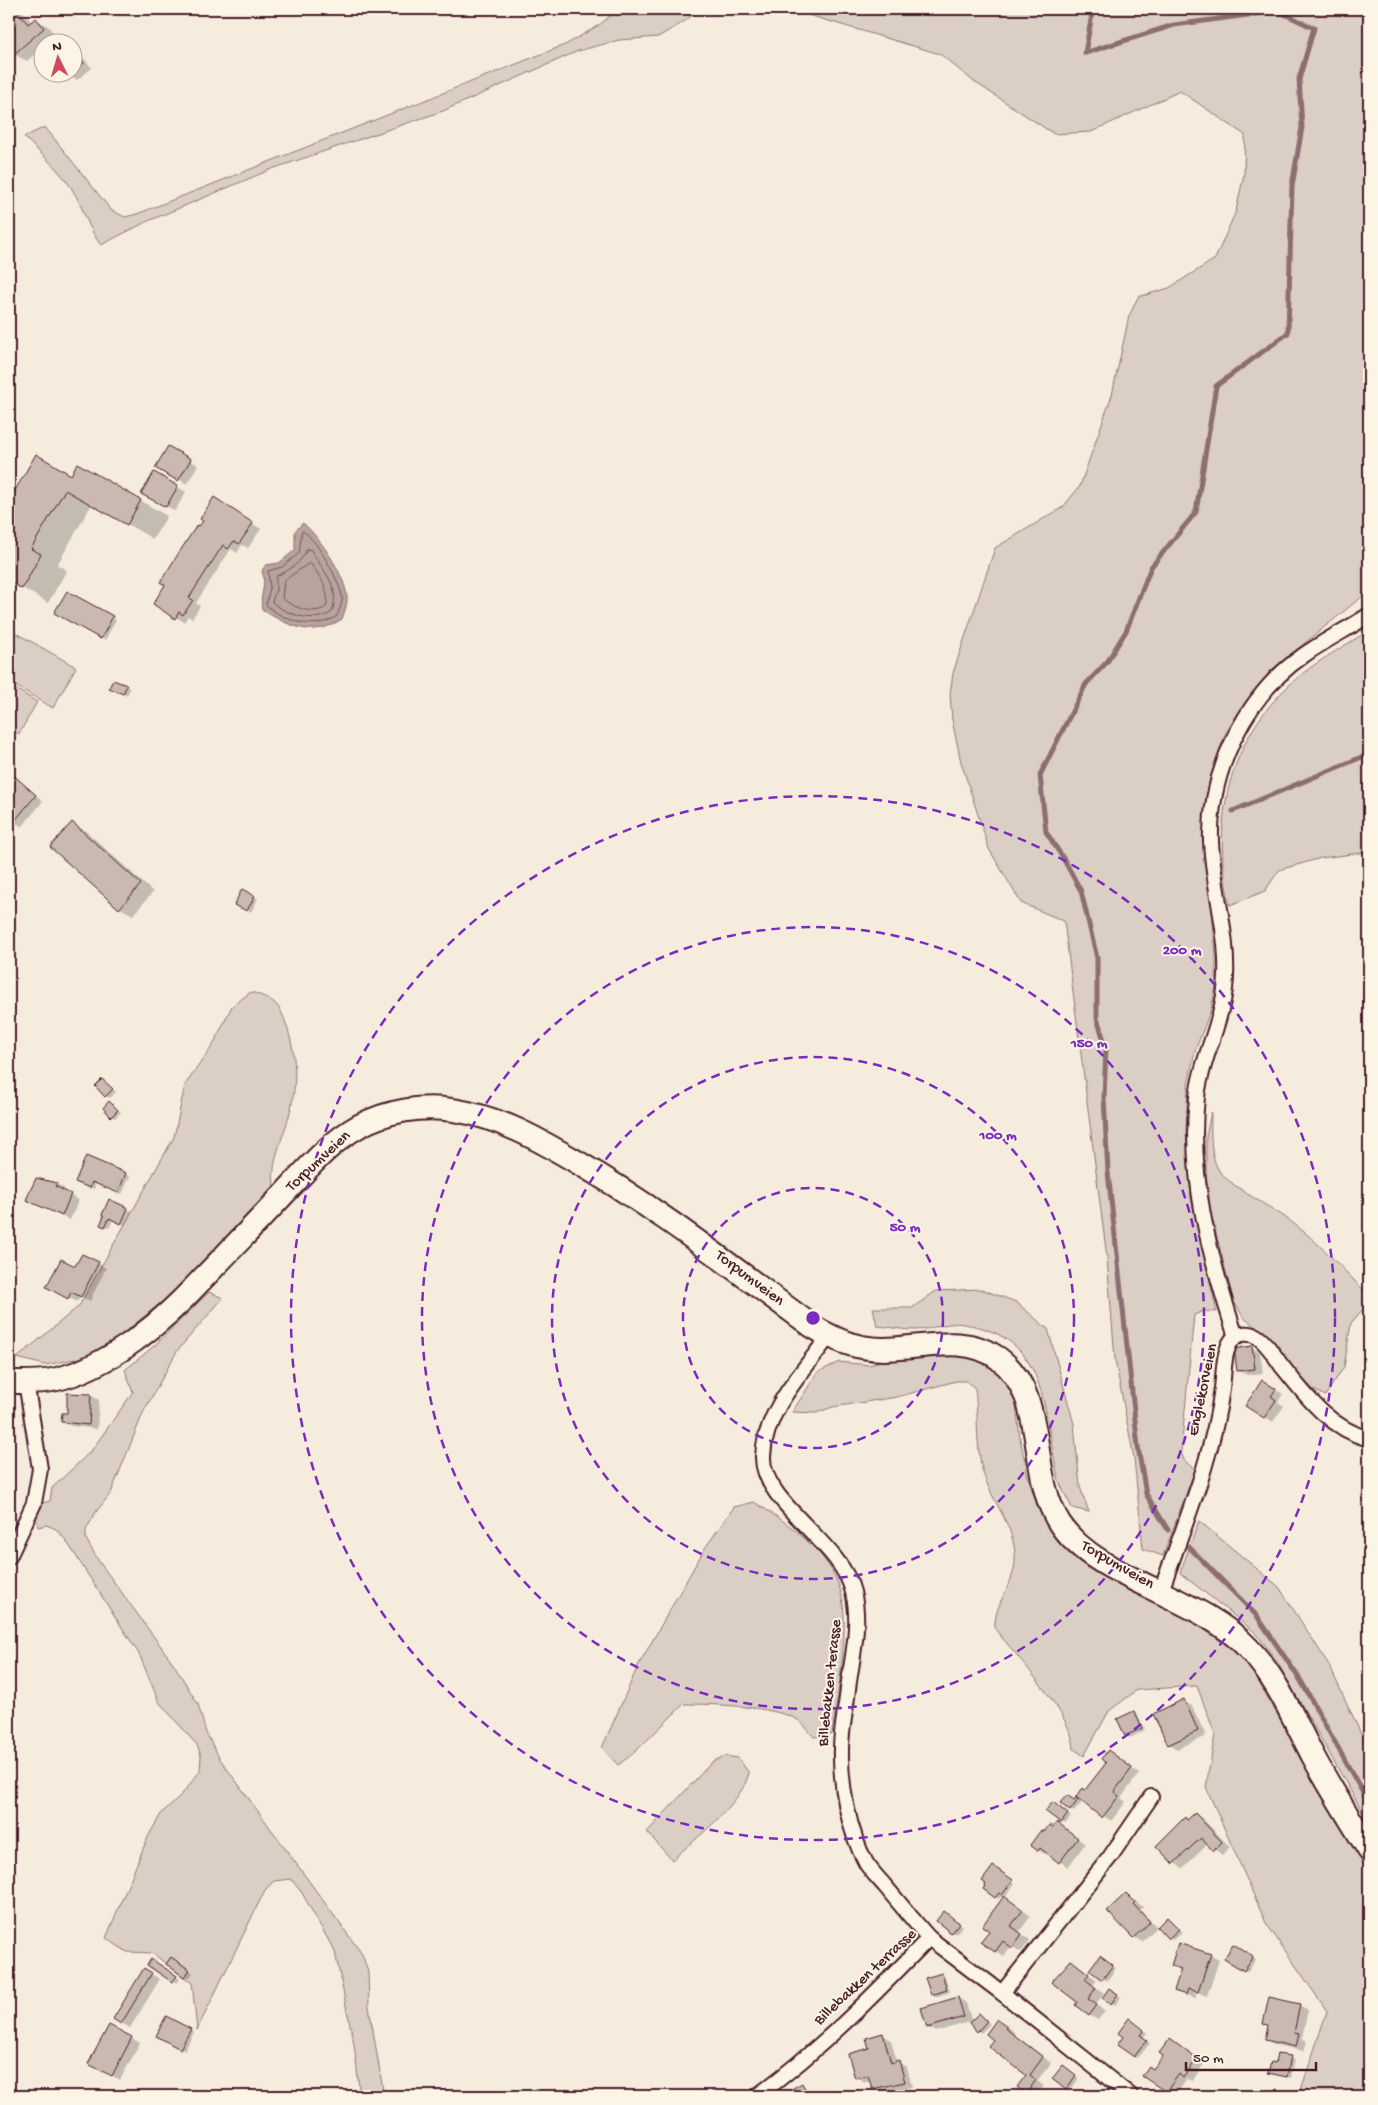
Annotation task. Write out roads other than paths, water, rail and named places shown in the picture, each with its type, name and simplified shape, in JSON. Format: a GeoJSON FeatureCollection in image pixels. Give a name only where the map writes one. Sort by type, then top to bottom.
{"type":"FeatureCollection","features":[{"type":"Feature","properties":{"kind":"main road","name":"Torpumveien"},"geometry":{"type":"LineString","coordinates":[[17,1382],[48,1380],[70,1375],[102,1360],[142,1334],[171,1311],[319,1157],[352,1130],[380,1117],[408,1110],[432,1108],[474,1114],[530,1134],[642,1201],[812,1326],[829,1336],[862,1347],[878,1349],[953,1344],[964,1345],[996,1356],[1009,1367],[1022,1386],[1047,1494],[1059,1523],[1079,1546],[1120,1572],[1161,1591],[1222,1626],[1248,1648],[1281,1695],[1323,1774],[1369,1850]]}},
{"type":"Feature","properties":{"kind":"street"},"geometry":{"type":"LineString","coordinates":[[1236,1337],[1212,1263],[1197,1169],[1195,1121],[1197,1096],[1225,990],[1226,958],[1211,841],[1212,811],[1224,762],[1241,725],[1257,701],[1274,681],[1304,655],[1369,615]]}},
{"type":"Feature","properties":{"kind":"street","name":"Englekorveien"},"geometry":{"type":"LineString","coordinates":[[1161,1591],[1202,1477],[1217,1423],[1226,1356],[1232,1341],[1236,1337],[1248,1334],[1259,1338],[1300,1389],[1330,1420],[1358,1436],[1369,1439]]}},
{"type":"Feature","properties":{"kind":"street","name":"Billebakken terasse"},"geometry":{"type":"LineString","coordinates":[[829,1336],[779,1405],[767,1429],[763,1457],[764,1471],[775,1493],[836,1560],[853,1591],[856,1615],[855,1638],[840,1750],[846,1802],[853,1834],[867,1864],[929,1938]]}},
{"type":"Feature","properties":{"kind":"street"},"geometry":{"type":"LineString","coordinates":[[9,1557],[34,1503],[40,1469],[17,1382]]}},
{"type":"Feature","properties":{"kind":"street"},"geometry":{"type":"LineString","coordinates":[[1002,1993],[1110,1857],[1151,1797]]}},
{"type":"Feature","properties":{"kind":"street","name":"Billebakken terrasse"},"geometry":{"type":"LineString","coordinates":[[758,2096],[796,2067],[893,1976],[929,1938],[1002,1993],[1131,2096]]}},
{"type":"Feature","properties":{"kind":"water"},"geometry":{"type":"Polygon","coordinates":[[[303,523],[317,537],[330,556],[341,577],[347,596],[342,619],[321,628],[301,628],[282,621],[262,610],[261,600],[264,582],[262,570],[266,565],[279,563],[295,550],[295,531],[303,523]]]}},
{"type":"Feature","properties":{"kind":"waterway"},"geometry":{"type":"LineString","coordinates":[[1093,9],[1085,53],[1174,25],[1278,11],[1314,28],[1299,79],[1302,127],[1292,186],[1288,333],[1216,386],[1196,512],[1151,567],[1126,631],[1107,662],[1086,684],[1040,775],[1046,832],[1081,891],[1097,958],[1097,1018],[1106,1047],[1104,1098],[1108,1172],[1138,1447],[1146,1494],[1168,1530]]}},
{"type":"Feature","properties":{"kind":"waterway"},"geometry":{"type":"LineString","coordinates":[[1233,811],[1369,754]]}},
{"type":"Feature","properties":{"kind":"waterway"},"geometry":{"type":"LineString","coordinates":[[1189,1547],[1257,1616],[1301,1681],[1369,1804]]}}]}
